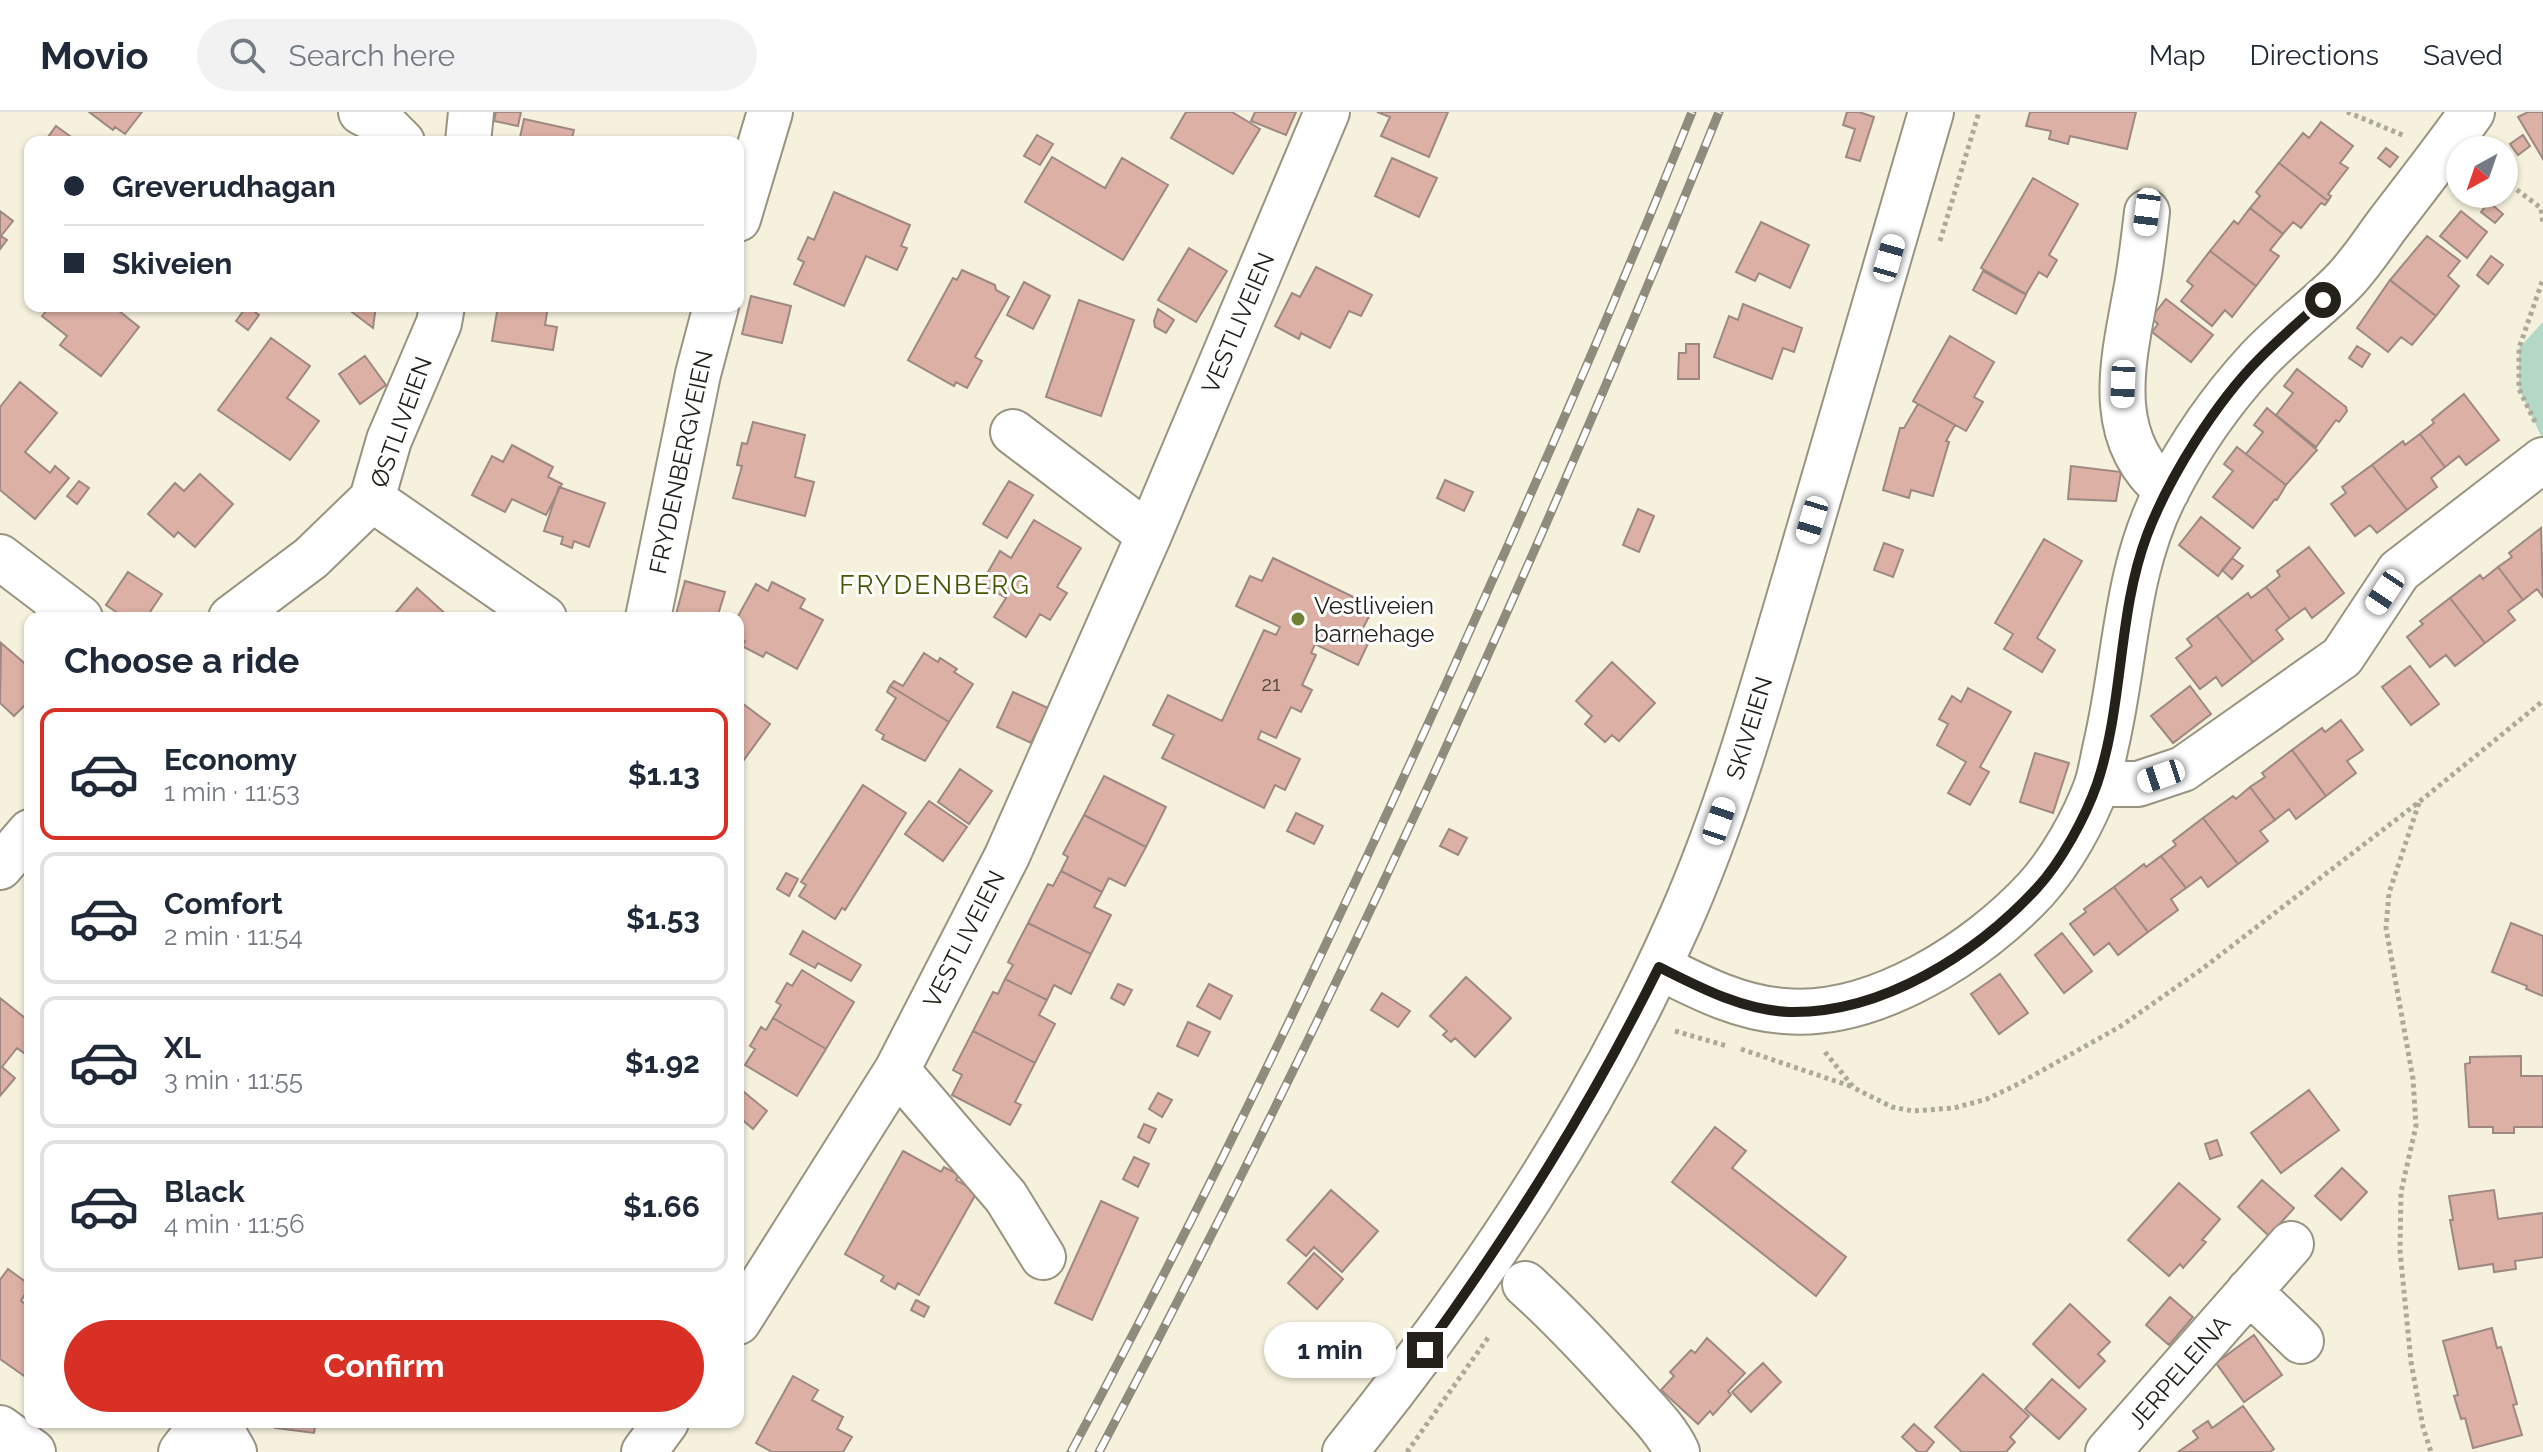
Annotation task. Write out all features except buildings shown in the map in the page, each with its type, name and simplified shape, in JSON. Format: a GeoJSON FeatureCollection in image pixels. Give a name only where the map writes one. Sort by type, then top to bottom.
{"type":"FeatureCollection","features":[{"type":"Feature","properties":{"kind":"street"},"geometry":{"type":"LineString","coordinates":[[361,112],[383,123],[396,136]]}},
{"type":"Feature","properties":{"kind":"street"},"geometry":{"type":"LineString","coordinates":[[469,136],[471,112]]}},
{"type":"Feature","properties":{"kind":"street"},"geometry":{"type":"LineString","coordinates":[[744,199],[770,112]]}},
{"type":"Feature","properties":{"kind":"street","name":"VESTLIVEIEN"},"geometry":{"type":"LineString","coordinates":[[744,1312],[897,1070],[1007,856],[1149,535],[1327,112]]}},
{"type":"Feature","properties":{"kind":"street","name":"SKIVEIEN"},"geometry":{"type":"LineString","coordinates":[[1345,1452],[1425,1350],[1523,1209],[1586,1107],[1659,967],[1712,842],[1747,738],[1931,112]]}},
{"type":"Feature","properties":{"kind":"street"},"geometry":{"type":"LineString","coordinates":[[1659,967],[1731,1000],[1762,1009],[1806,1011],[1847,1005],[1901,987],[1940,967],[2005,921],[2039,886],[2066,847],[2097,784],[2112,720],[2131,591],[2146,536],[2167,491],[2210,419],[2259,359],[2344,281],[2472,112]]}},
{"type":"Feature","properties":{"kind":"street"},"geometry":{"type":"LineString","coordinates":[[2147,212],[2124,359],[2122,409],[2128,435],[2142,466],[2167,491]]}},
{"type":"Feature","properties":{"kind":"street","name":"ØSTLIVEIEN"},"geometry":{"type":"LineString","coordinates":[[239,612],[311,558],[372,499],[389,440],[441,312]]}},
{"type":"Feature","properties":{"kind":"street","name":"FRYDENBERGVEIEN"},"geometry":{"type":"LineString","coordinates":[[649,612],[698,374],[714,312]]}},
{"type":"Feature","properties":{"kind":"street"},"geometry":{"type":"LineString","coordinates":[[1013,432],[1149,535]]}},
{"type":"Feature","properties":{"kind":"street"},"geometry":{"type":"LineString","coordinates":[[2097,784],[2138,784],[2183,769],[2342,657],[2399,571],[2540,443]]}},
{"type":"Feature","properties":{"kind":"street"},"geometry":{"type":"LineString","coordinates":[[372,499],[535,612]]}},
{"type":"Feature","properties":{"kind":"street"},"geometry":{"type":"LineString","coordinates":[[0,557],[72,612]]}},
{"type":"Feature","properties":{"kind":"street"},"geometry":{"type":"LineString","coordinates":[[0,867],[24,839]]}},
{"type":"Feature","properties":{"kind":"street"},"geometry":{"type":"LineString","coordinates":[[897,1070],[1006,1197],[1043,1257]]}},
{"type":"Feature","properties":{"kind":"street","name":"JERPELEINA"},"geometry":{"type":"LineString","coordinates":[[2108,1452],[2291,1244]]}},
{"type":"Feature","properties":{"kind":"street"},"geometry":{"type":"LineString","coordinates":[[1525,1284],[1553,1309],[1659,1424],[1677,1452]]}},
{"type":"Feature","properties":{"kind":"street","name":"JERPELEINA"},"geometry":{"type":"LineString","coordinates":[[2249,1291],[2301,1341]]}},
{"type":"Feature","properties":{"kind":"street"},"geometry":{"type":"LineString","coordinates":[[0,1428],[33,1452]]}},
{"type":"Feature","properties":{"kind":"street"},"geometry":{"type":"LineString","coordinates":[[181,1452],[199,1428]]}},
{"type":"Feature","properties":{"kind":"street"},"geometry":{"type":"LineString","coordinates":[[220,1428],[234,1452]]}},
{"type":"Feature","properties":{"kind":"street"},"geometry":{"type":"LineString","coordinates":[[644,1452],[662,1428]]}},
{"type":"Feature","properties":{"kind":"path"},"geometry":{"type":"LineString","coordinates":[[2347,112],[2443,152]]}},
{"type":"Feature","properties":{"kind":"path"},"geometry":{"type":"LineString","coordinates":[[2518,191],[2541,208],[2543,225]]}},
{"type":"Feature","properties":{"kind":"path"},"geometry":{"type":"LineString","coordinates":[[2540,443],[2519,389],[2519,348],[2543,279]]}},
{"type":"Feature","properties":{"kind":"path"},"geometry":{"type":"LineString","coordinates":[[1675,1031],[1743,1050],[1854,1088],[1892,1107],[1913,1111],[1954,1108],[1987,1099],[2121,1026],[2293,901],[2543,701]]}},
{"type":"Feature","properties":{"kind":"path"},"geometry":{"type":"LineString","coordinates":[[2419,802],[2389,893],[2386,928],[2413,1079],[2416,1126],[2401,1192],[2400,1251],[2411,1362],[2431,1452]]}},
{"type":"Feature","properties":{"kind":"path"},"geometry":{"type":"LineString","coordinates":[[1806,1011],[1820,1046],[1854,1088]]}},
{"type":"Feature","properties":{"kind":"path"},"geometry":{"type":"LineString","coordinates":[[1407,1452],[1525,1284]]}},
{"type":"Feature","properties":{"kind":"green space"},"geometry":{"type":"Polygon","coordinates":[[[2543,322],[2543,440],[2519,389],[2519,348],[2543,322]]]}},
{"type":"Feature","properties":{"kind":"railway"},"geometry":{"type":"LineString","coordinates":[[1071,1452],[1230,1142],[1380,828],[1559,429],[1692,112]]}},
{"type":"Feature","properties":{"kind":"railway"},"geometry":{"type":"LineString","coordinates":[[1099,1452],[1267,1124],[1426,790],[1577,453],[1719,112]]}},
{"type":"Feature","properties":{"kind":"place","name":"Vestliveien barnehage"},"geometry":{"type":"Point","coordinates":[1298,619]}},
{"type":"Feature","properties":{"kind":"district","name":"FRYDENBERG"},"geometry":{"type":"Point","coordinates":[935,585]}},
{"type":"Feature","properties":{"kind":"route"},"geometry":{"type":"LineString","coordinates":[[1425,1350],[1557,1156],[1659,967],[1698,987],[1762,1009],[1816,1011],[1847,1005],[1901,987],[1940,967],[2005,921],[2039,886],[2066,847],[2097,784],[2112,720],[2131,591],[2146,536],[2167,491],[2210,419],[2259,359],[2323,300]]}}]}
